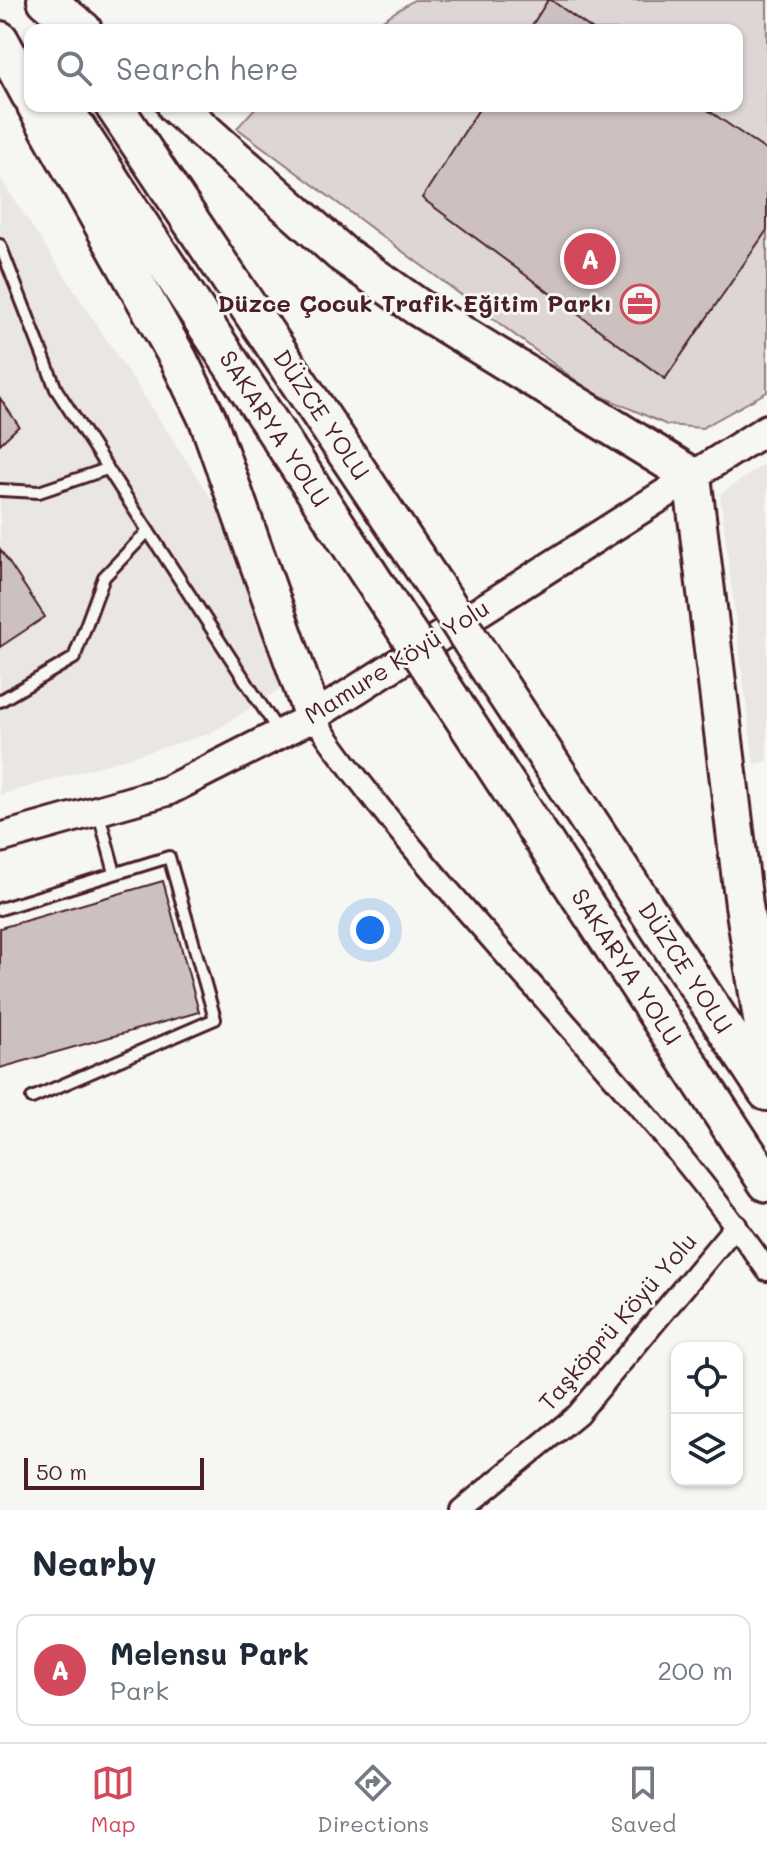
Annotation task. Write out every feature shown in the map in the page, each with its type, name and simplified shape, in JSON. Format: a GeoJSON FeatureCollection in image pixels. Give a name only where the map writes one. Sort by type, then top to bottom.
{"type":"FeatureCollection","features":[{"type":"Feature","properties":{"kind":"highway"},"geometry":{"type":"LineString","coordinates":[[45,0],[60,24]]}},
{"type":"Feature","properties":{"kind":"highway"},"geometry":{"type":"LineString","coordinates":[[45,0],[75,24]]}},
{"type":"Feature","properties":{"kind":"highway"},"geometry":{"type":"LineString","coordinates":[[0,12],[24,49]]}},
{"type":"Feature","properties":{"kind":"highway"},"geometry":{"type":"LineString","coordinates":[[0,40],[24,84]]}},
{"type":"Feature","properties":{"kind":"highway"},"geometry":{"type":"LineString","coordinates":[[39,112],[179,360],[208,420],[313,717]]}},
{"type":"Feature","properties":{"kind":"highway","name":"SAKARYA YOLU"},"geometry":{"type":"LineString","coordinates":[[66,112],[767,1183]]}},
{"type":"Feature","properties":{"kind":"highway","name":"DÜZCE YOLU"},"geometry":{"type":"LineString","coordinates":[[118,112],[447,604],[767,1092]]}},
{"type":"Feature","properties":{"kind":"highway"},"geometry":{"type":"LineString","coordinates":[[183,112],[341,253],[419,308],[692,476],[744,905],[767,1051]]}},
{"type":"Feature","properties":{"kind":"street","name":"Mamure Köyü Yolu"},"geometry":{"type":"LineString","coordinates":[[0,838],[167,791],[313,717],[767,429]]}},
{"type":"Feature","properties":{"kind":"street"},"geometry":{"type":"LineString","coordinates":[[313,717],[380,809],[628,1093],[736,1225],[767,1270]]}},
{"type":"Feature","properties":{"kind":"street","name":"Taşköprü Köyü Yolu"},"geometry":{"type":"LineString","coordinates":[[461,1510],[578,1414],[736,1225]]}},
{"type":"Feature","properties":{"kind":"lane"},"geometry":{"type":"LineString","coordinates":[[0,245],[56,389],[279,733]]}},
{"type":"Feature","properties":{"kind":"lane"},"geometry":{"type":"LineString","coordinates":[[0,490],[39,492],[107,469]]}},
{"type":"Feature","properties":{"kind":"lane"},"geometry":{"type":"LineString","coordinates":[[0,701],[74,658],[104,577],[148,531]]}},
{"type":"Feature","properties":{"kind":"lane"},"geometry":{"type":"LineString","coordinates":[[98,811],[115,873]]}},
{"type":"Feature","properties":{"kind":"lane"},"geometry":{"type":"LineString","coordinates":[[0,909],[169,857],[215,1019],[32,1098]]}},
{"type":"Feature","properties":{"kind":"shaded area"},"geometry":{"type":"Polygon","coordinates":[[[414,0],[767,0],[767,392],[702,428],[667,425],[590,391],[237,128],[252,112],[743,112],[743,24],[376,24],[414,0]]]}},
{"type":"Feature","properties":{"kind":"shaded area"},"geometry":{"type":"Polygon","coordinates":[[[0,178],[277,598],[285,686],[209,734],[0,795],[0,178]]]}},
{"type":"Feature","properties":{"kind":"shaded area"},"geometry":{"type":"Polygon","coordinates":[[[767,462],[767,762],[754,764],[720,494],[767,462]]]}},
{"type":"Feature","properties":{"kind":"building"},"geometry":{"type":"Polygon","coordinates":[[[551,0],[585,24],[533,24],[551,0]]]}},
{"type":"Feature","properties":{"kind":"building","name":"Düzce Çocuk Trafik Eğitim Parkı"},"geometry":{"type":"Polygon","coordinates":[[[477,112],[711,112],[767,151],[767,230],[665,379],[422,198],[477,112]]]}},
{"type":"Feature","properties":{"kind":"building"},"geometry":{"type":"Polygon","coordinates":[[[0,398],[19,426],[0,444],[0,398]]]}},
{"type":"Feature","properties":{"kind":"building"},"geometry":{"type":"Polygon","coordinates":[[[0,549],[45,617],[0,647],[0,549]]]}},
{"type":"Feature","properties":{"kind":"building"},"geometry":{"type":"Polygon","coordinates":[[[163,881],[199,1012],[0,1068],[0,928],[163,881]]]}},
{"type":"Feature","properties":{"kind":"place","name":"Melensu Park"},"geometry":{"type":"Point","coordinates":[590,259]}},
{"type":"Feature","properties":{"kind":"place","name":"Düzce Çocuk Trafik Eğitim Parkı"},"geometry":{"type":"Point","coordinates":[640,304]}}]}
